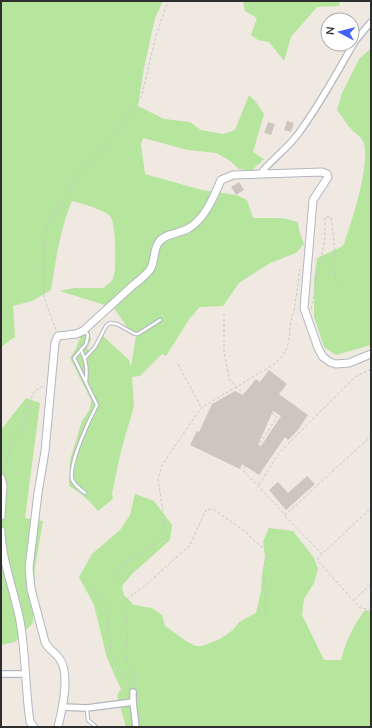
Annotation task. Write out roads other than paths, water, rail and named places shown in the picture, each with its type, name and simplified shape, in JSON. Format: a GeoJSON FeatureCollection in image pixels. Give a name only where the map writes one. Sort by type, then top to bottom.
{"type":"FeatureCollection","features":[{"type":"Feature","properties":{"kind":"street"},"geometry":{"type":"LineString","coordinates":[[260,174],[268,164],[298,135],[337,74],[355,42],[371,22]]}},
{"type":"Feature","properties":{"kind":"street"},"geometry":{"type":"LineString","coordinates":[[58,727],[64,701],[64,669],[60,658],[49,649],[45,642],[32,594],[29,568],[36,507],[45,451],[55,342],[58,336],[76,334],[84,330],[151,268],[154,253],[159,241],[166,236],[190,228],[197,222],[205,211],[220,180],[227,176],[233,175],[322,172],[327,174],[328,177],[313,200],[304,308],[318,348],[323,357],[330,362],[336,364],[349,363],[371,354]]}},
{"type":"Feature","properties":{"kind":"street"},"geometry":{"type":"LineString","coordinates":[[1,476],[3,486],[1,516]]}},
{"type":"Feature","properties":{"kind":"street"},"geometry":{"type":"LineString","coordinates":[[1,531],[4,559],[20,622],[26,674],[28,711],[30,722],[33,726]]}},
{"type":"Feature","properties":{"kind":"street"},"geometry":{"type":"LineString","coordinates":[[1,674],[26,674]]}},
{"type":"Feature","properties":{"kind":"street"},"geometry":{"type":"LineString","coordinates":[[133,692],[136,727]]}},
{"type":"Feature","properties":{"kind":"street"},"geometry":{"type":"LineString","coordinates":[[62,707],[87,708],[133,702]]}},
{"type":"Feature","properties":{"kind":"lane"},"geometry":{"type":"LineString","coordinates":[[85,358],[95,347],[106,326],[110,323],[117,324],[135,334],[138,334],[160,320]]}},
{"type":"Feature","properties":{"kind":"lane"},"geometry":{"type":"LineString","coordinates":[[84,330],[88,335],[88,339],[86,344],[74,358],[97,405],[86,425],[77,453],[72,480],[85,493]]}},
{"type":"Feature","properties":{"kind":"lane"},"geometry":{"type":"LineString","coordinates":[[81,350],[86,364],[86,382]]}},
{"type":"Feature","properties":{"kind":"lane"},"geometry":{"type":"LineString","coordinates":[[87,708],[88,720],[96,727]]}}]}
